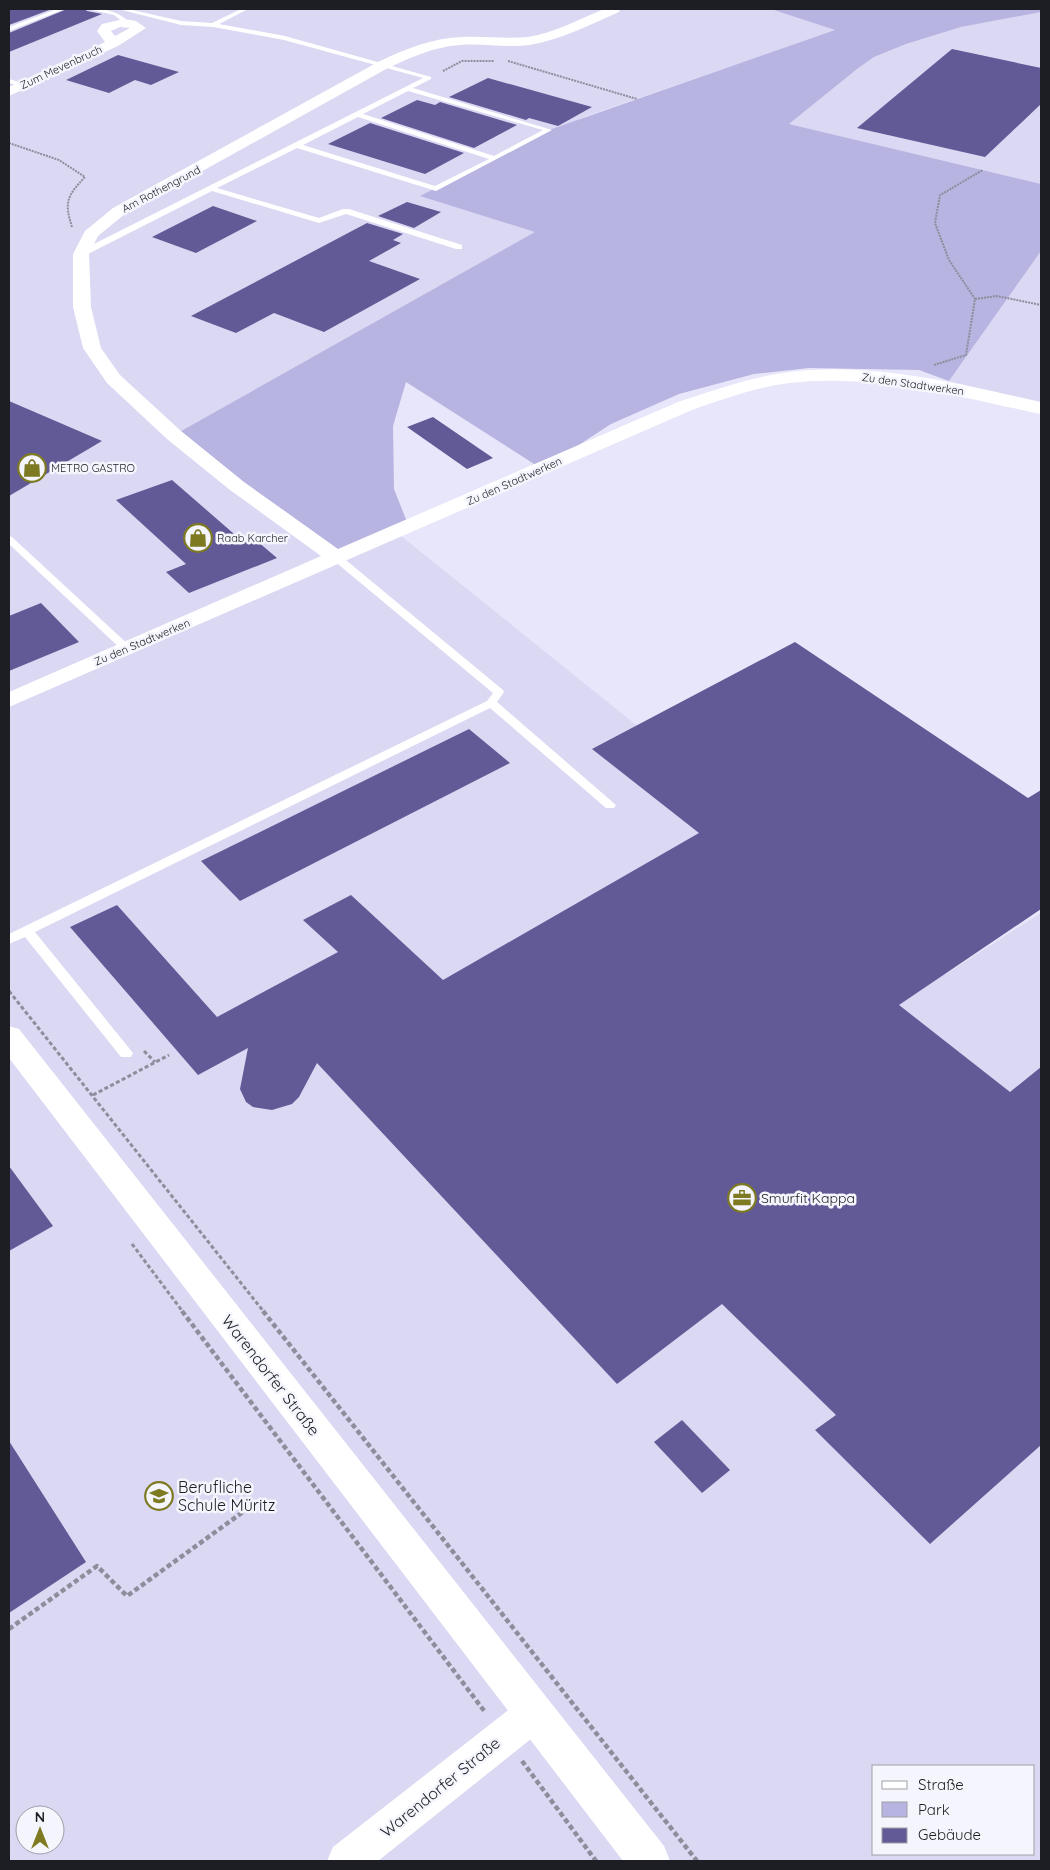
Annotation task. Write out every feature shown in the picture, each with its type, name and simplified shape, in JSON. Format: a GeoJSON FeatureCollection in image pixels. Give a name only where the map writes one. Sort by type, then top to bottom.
{"type":"FeatureCollection","features":[{"type":"Feature","properties":{"kind":"main road","name":"Warendorfer Straße"},"geometry":{"type":"LineString","coordinates":[[9,1037],[518,1725],[648,1861]]}},
{"type":"Feature","properties":{"kind":"street","name":"Am Rothengrund"},"geometry":{"type":"LineString","coordinates":[[80,254],[91,234],[120,211],[383,64],[415,50],[436,44],[527,41],[552,36],[614,9]]}},
{"type":"Feature","properties":{"kind":"street","name":"Zum Mevenbruch"},"geometry":{"type":"LineString","coordinates":[[9,92],[114,43],[139,28],[135,23],[126,22]]}},
{"type":"Feature","properties":{"kind":"street"},"geometry":{"type":"LineString","coordinates":[[80,254],[82,307],[92,348],[113,379],[174,434],[237,486],[337,558]]}},
{"type":"Feature","properties":{"kind":"street","name":"Zu den Stadtwerken"},"geometry":{"type":"LineString","coordinates":[[9,700],[685,406],[746,386],[802,376],[873,376],[943,386],[1041,408]]}},
{"type":"Feature","properties":{"kind":"street","name":"Warendorfer Straße"},"geometry":{"type":"LineString","coordinates":[[347,1861],[518,1725]]}},
{"type":"Feature","properties":{"kind":"lane"},"geometry":{"type":"LineString","coordinates":[[9,29],[62,9]]}},
{"type":"Feature","properties":{"kind":"lane"},"geometry":{"type":"LineString","coordinates":[[90,9],[116,14],[126,22]]}},
{"type":"Feature","properties":{"kind":"lane"},"geometry":{"type":"LineString","coordinates":[[122,9],[181,23],[213,25],[285,38],[430,78]]}},
{"type":"Feature","properties":{"kind":"lane"},"geometry":{"type":"LineString","coordinates":[[148,15],[155,9]]}},
{"type":"Feature","properties":{"kind":"lane"},"geometry":{"type":"LineString","coordinates":[[213,25],[245,9]]}},
{"type":"Feature","properties":{"kind":"lane"},"geometry":{"type":"LineString","coordinates":[[80,254],[430,78]]}},
{"type":"Feature","properties":{"kind":"lane"},"geometry":{"type":"LineString","coordinates":[[9,81],[24,85]]}},
{"type":"Feature","properties":{"kind":"lane"},"geometry":{"type":"LineString","coordinates":[[296,145],[436,189],[549,130],[408,88]]}},
{"type":"Feature","properties":{"kind":"lane"},"geometry":{"type":"LineString","coordinates":[[357,114],[494,158]]}},
{"type":"Feature","properties":{"kind":"lane"},"geometry":{"type":"LineString","coordinates":[[210,188],[320,221],[346,210],[460,247]]}},
{"type":"Feature","properties":{"kind":"lane"},"geometry":{"type":"LineString","coordinates":[[9,539],[127,649]]}},
{"type":"Feature","properties":{"kind":"lane"},"geometry":{"type":"LineString","coordinates":[[9,940],[491,703],[499,692],[337,558]]}},
{"type":"Feature","properties":{"kind":"lane"},"geometry":{"type":"LineString","coordinates":[[491,703],[610,805]]}},
{"type":"Feature","properties":{"kind":"lane"},"geometry":{"type":"LineString","coordinates":[[27,931],[126,1053]]}},
{"type":"Feature","properties":{"kind":"path"},"geometry":{"type":"LineString","coordinates":[[430,78],[462,61],[499,61]]}},
{"type":"Feature","properties":{"kind":"path"},"geometry":{"type":"LineString","coordinates":[[508,61],[637,99]]}},
{"type":"Feature","properties":{"kind":"path"},"geometry":{"type":"LineString","coordinates":[[9,143],[48,154],[75,167],[85,177],[68,195],[67,210],[80,254]]}},
{"type":"Feature","properties":{"kind":"path"},"geometry":{"type":"LineString","coordinates":[[931,366],[966,355],[975,299],[949,260],[935,223],[940,195],[983,170]]}},
{"type":"Feature","properties":{"kind":"path"},"geometry":{"type":"LineString","coordinates":[[975,299],[997,296],[1041,305]]}},
{"type":"Feature","properties":{"kind":"path"},"geometry":{"type":"LineString","coordinates":[[9,991],[698,1861]]}},
{"type":"Feature","properties":{"kind":"path"},"geometry":{"type":"LineString","coordinates":[[93,1095],[169,1055]]}},
{"type":"Feature","properties":{"kind":"path"},"geometry":{"type":"LineString","coordinates":[[130,1242],[518,1725],[596,1861]]}},
{"type":"Feature","properties":{"kind":"path"},"geometry":{"type":"LineString","coordinates":[[9,1629],[97,1566],[127,1596],[247,1509]]}},
{"type":"Feature","properties":{"kind":"shaded area"},"geometry":{"type":"Polygon","coordinates":[[[9,9],[771,9],[836,30],[586,116],[421,196],[536,232],[174,435],[396,532],[946,974],[1041,913],[1041,1861],[9,1861],[9,9]]]}},
{"type":"Feature","properties":{"kind":"shaded area"},"geometry":{"type":"Polygon","coordinates":[[[1041,12],[1041,184],[789,124],[874,57],[906,44],[961,27],[1041,12]]]}},
{"type":"Feature","properties":{"kind":"shaded area"},"geometry":{"type":"Polygon","coordinates":[[[1041,251],[1041,404],[949,381],[1041,251]]]}},
{"type":"Feature","properties":{"kind":"green space"},"geometry":{"type":"Polygon","coordinates":[[[771,9],[1041,9],[1041,12],[961,27],[906,44],[874,57],[789,124],[1041,184],[1041,251],[949,381],[919,370],[809,368],[754,374],[679,394],[611,424],[542,469],[406,382],[393,426],[394,489],[409,527],[337,558],[174,435],[535,232],[420,196],[549,130],[835,30],[771,9]]]}},
{"type":"Feature","properties":{"kind":"building"},"geometry":{"type":"Polygon","coordinates":[[[9,9],[52,9],[9,25],[9,9]]]}},
{"type":"Feature","properties":{"kind":"building"},"geometry":{"type":"Polygon","coordinates":[[[67,9],[85,9],[102,14],[9,52],[9,33],[67,9]]]}},
{"type":"Feature","properties":{"kind":"building"},"geometry":{"type":"Polygon","coordinates":[[[952,49],[1041,68],[1041,104],[985,157],[857,128],[952,49]]]}},
{"type":"Feature","properties":{"kind":"building"},"geometry":{"type":"Polygon","coordinates":[[[118,55],[179,72],[151,85],[135,80],[109,93],[66,80],[118,55]]]}},
{"type":"Feature","properties":{"kind":"building"},"geometry":{"type":"Polygon","coordinates":[[[488,78],[592,107],[558,126],[529,118],[526,120],[449,97],[488,78]]]}},
{"type":"Feature","properties":{"kind":"building"},"geometry":{"type":"Polygon","coordinates":[[[417,100],[435,105],[440,102],[517,125],[474,148],[381,118],[417,100]]]}},
{"type":"Feature","properties":{"kind":"building"},"geometry":{"type":"Polygon","coordinates":[[[370,123],[464,153],[425,174],[328,144],[370,123]]]}},
{"type":"Feature","properties":{"kind":"building"},"geometry":{"type":"Polygon","coordinates":[[[407,202],[441,212],[414,228],[378,216],[407,202]]]}},
{"type":"Feature","properties":{"kind":"building"},"geometry":{"type":"Polygon","coordinates":[[[213,206],[257,221],[196,253],[152,237],[213,206]]]}},
{"type":"Feature","properties":{"kind":"building"},"geometry":{"type":"Polygon","coordinates":[[[367,223],[403,234],[393,240],[401,243],[369,261],[420,279],[324,332],[274,313],[236,333],[191,316],[367,223]]]}},
{"type":"Feature","properties":{"kind":"building","name":"METRO GASTRO"},"geometry":{"type":"Polygon","coordinates":[[[9,401],[102,441],[9,496],[9,401]]]}},
{"type":"Feature","properties":{"kind":"building"},"geometry":{"type":"Polygon","coordinates":[[[433,417],[493,458],[467,469],[407,427],[433,417]]]}},
{"type":"Feature","properties":{"kind":"building","name":"Raab Karcher"},"geometry":{"type":"Polygon","coordinates":[[[172,480],[241,540],[251,536],[277,558],[189,593],[166,572],[186,564],[116,500],[172,480]]]}},
{"type":"Feature","properties":{"kind":"building"},"geometry":{"type":"Polygon","coordinates":[[[41,603],[79,642],[9,671],[9,616],[41,603]]]}},
{"type":"Feature","properties":{"kind":"building","name":"Smurfit Kappa"},"geometry":{"type":"Polygon","coordinates":[[[795,642],[1028,798],[1041,790],[1041,909],[899,1005],[1010,1092],[1041,1067],[1041,1445],[930,1544],[815,1430],[836,1415],[722,1304],[617,1384],[317,1063],[299,1097],[292,1104],[272,1110],[253,1107],[246,1102],[240,1089],[248,1048],[198,1075],[70,927],[117,905],[217,1017],[338,952],[303,920],[351,895],[443,980],[699,833],[592,749],[795,642]]]}},
{"type":"Feature","properties":{"kind":"building"},"geometry":{"type":"Polygon","coordinates":[[[469,729],[510,763],[240,901],[201,861],[469,729]]]}},
{"type":"Feature","properties":{"kind":"building"},"geometry":{"type":"Polygon","coordinates":[[[9,1166],[53,1226],[9,1251],[9,1166]]]}},
{"type":"Feature","properties":{"kind":"building"},"geometry":{"type":"Polygon","coordinates":[[[682,1420],[730,1470],[702,1493],[654,1442],[682,1420]]]}},
{"type":"Feature","properties":{"kind":"building"},"geometry":{"type":"Polygon","coordinates":[[[9,1441],[86,1562],[9,1613],[9,1441]]]}},
{"type":"Feature","properties":{"kind":"place","name":"METRO GASTRO"},"geometry":{"type":"Point","coordinates":[32,468]}},
{"type":"Feature","properties":{"kind":"place","name":"Raab Karcher"},"geometry":{"type":"Point","coordinates":[198,538]}},
{"type":"Feature","properties":{"kind":"place","name":"Smurfit Kappa"},"geometry":{"type":"Point","coordinates":[742,1198]}},
{"type":"Feature","properties":{"kind":"place","name":"Berufliche Schule Müritz"},"geometry":{"type":"Point","coordinates":[159,1496]}}]}
